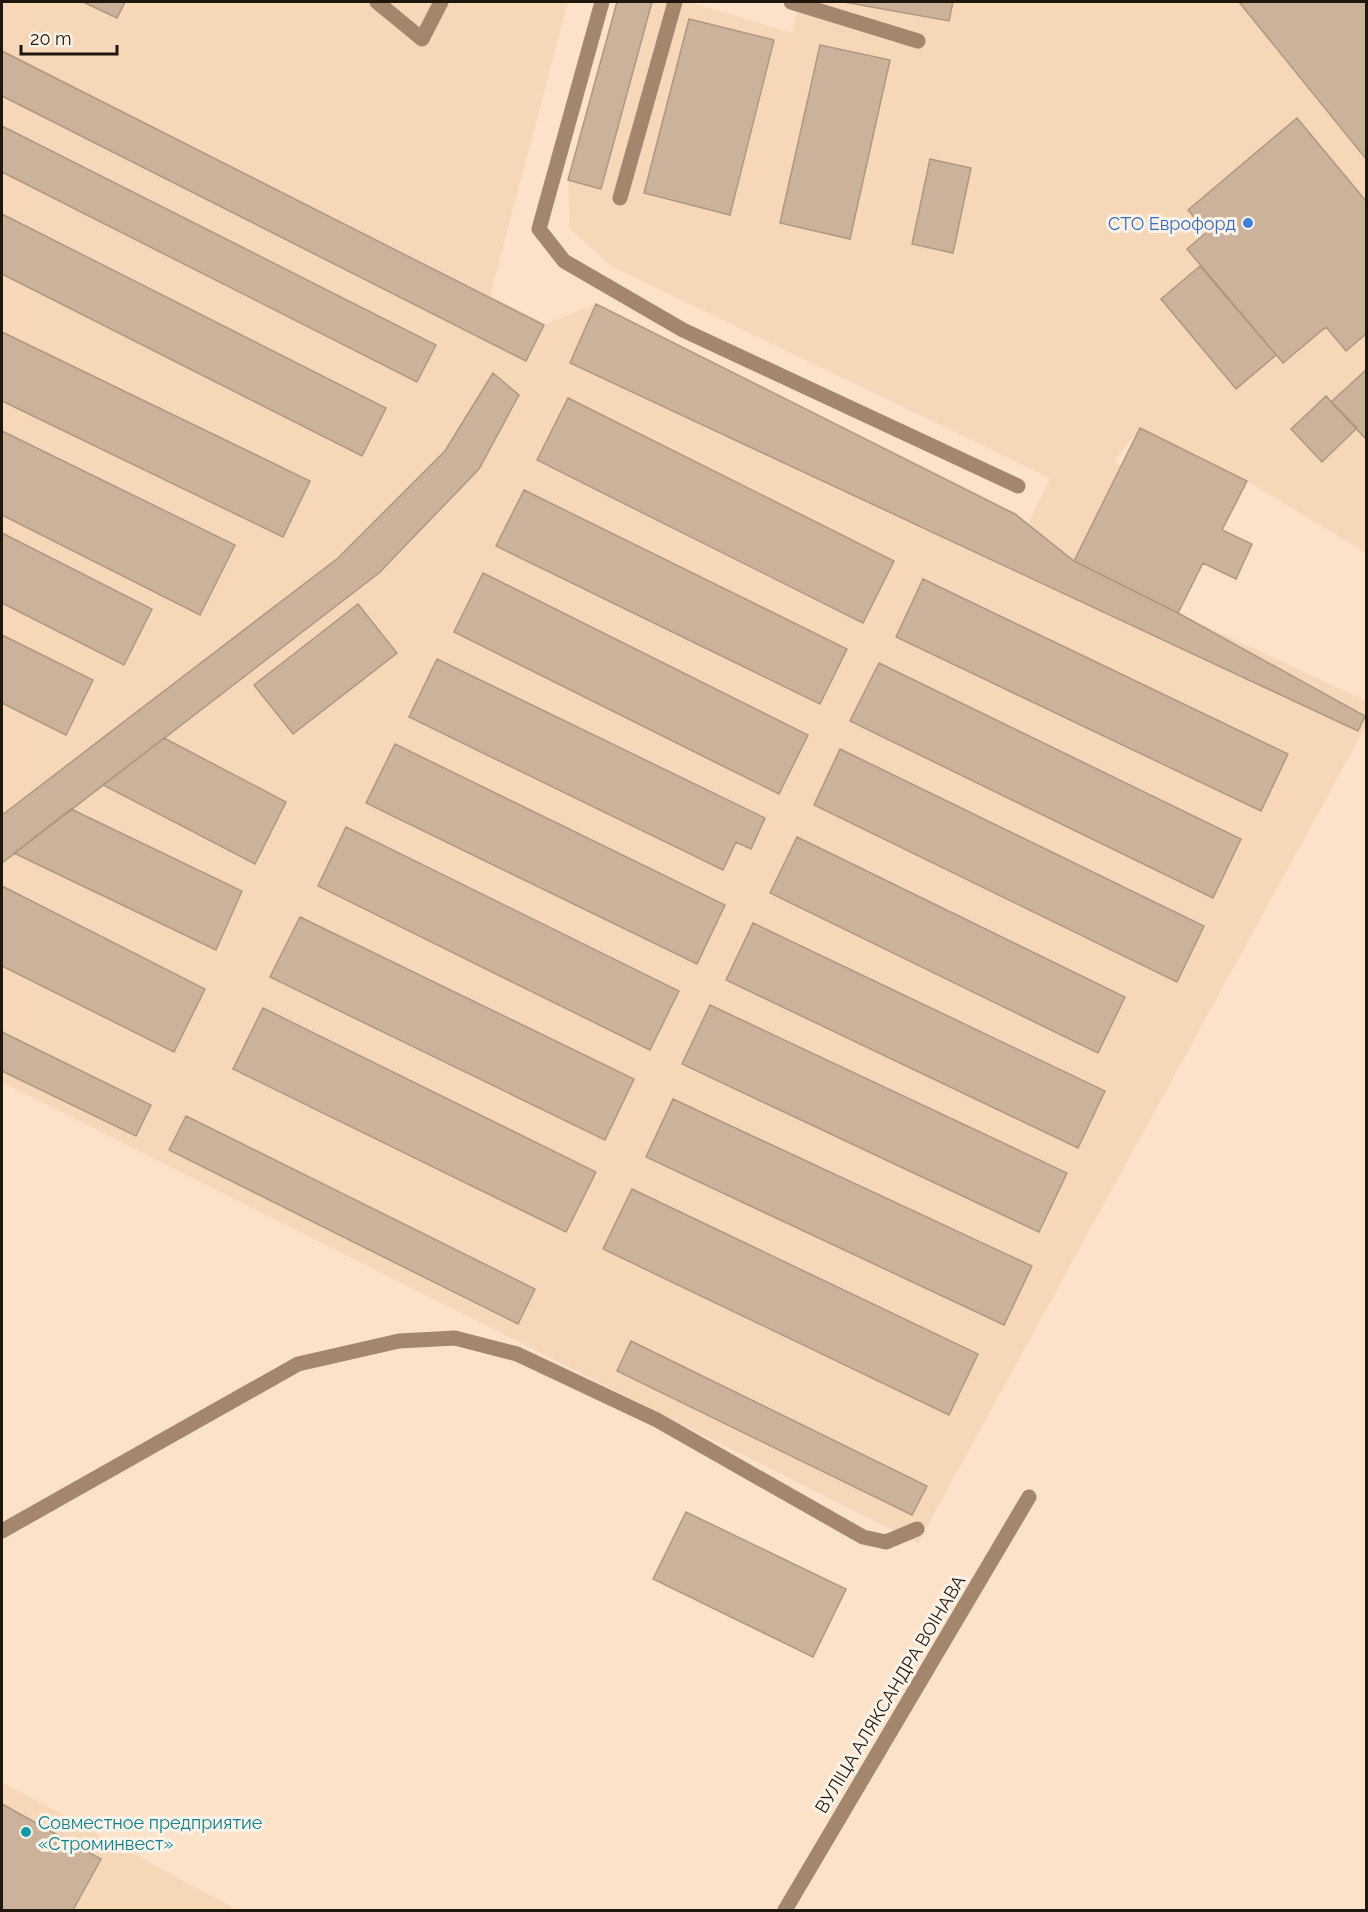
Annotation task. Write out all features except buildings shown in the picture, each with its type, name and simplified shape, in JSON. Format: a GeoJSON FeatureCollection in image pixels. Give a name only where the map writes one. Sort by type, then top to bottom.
{"type":"FeatureCollection","features":[{"type":"Feature","properties":{"kind":"street"},"geometry":{"type":"LineString","coordinates":[[377,2],[422,39],[441,2]]}},
{"type":"Feature","properties":{"kind":"street"},"geometry":{"type":"LineString","coordinates":[[602,2],[539,229],[564,261],[683,330],[1018,486]]}},
{"type":"Feature","properties":{"kind":"street"},"geometry":{"type":"LineString","coordinates":[[620,198],[675,2]]}},
{"type":"Feature","properties":{"kind":"street"},"geometry":{"type":"LineString","coordinates":[[791,2],[918,40]]}},
{"type":"Feature","properties":{"kind":"street"},"geometry":{"type":"LineString","coordinates":[[2,1531],[298,1364],[399,1341],[455,1338],[517,1354],[657,1420],[863,1537],[886,1542],[917,1529]]}},
{"type":"Feature","properties":{"kind":"street","name":"ВУЛІЦА АЛЯКСАНДРА ВОІНАВА"},"geometry":{"type":"LineString","coordinates":[[785,1911],[1029,1497]]}},
{"type":"Feature","properties":{"kind":"shaded area"},"geometry":{"type":"Polygon","coordinates":[[[2,2],[568,2],[490,296],[546,324],[596,304],[1015,514],[1028,524],[1050,478],[611,266],[570,229],[568,180],[617,2],[689,2],[792,33],[800,2],[1366,2],[1366,553],[1247,481],[1140,428],[1114,462],[1121,465],[1074,561],[1178,613],[1366,701],[1366,726],[918,1543],[2,1082],[2,2]]]}},
{"type":"Feature","properties":{"kind":"shaded area"},"geometry":{"type":"Polygon","coordinates":[[[2,1782],[237,1910],[2,1910],[2,1782]]]}},
{"type":"Feature","properties":{"kind":"place","name":"СТО Еврофорд"},"geometry":{"type":"Point","coordinates":[1248,223]}},
{"type":"Feature","properties":{"kind":"place","name":"Совместное предприятие «Строминвест»"},"geometry":{"type":"Point","coordinates":[26,1832]}}]}
